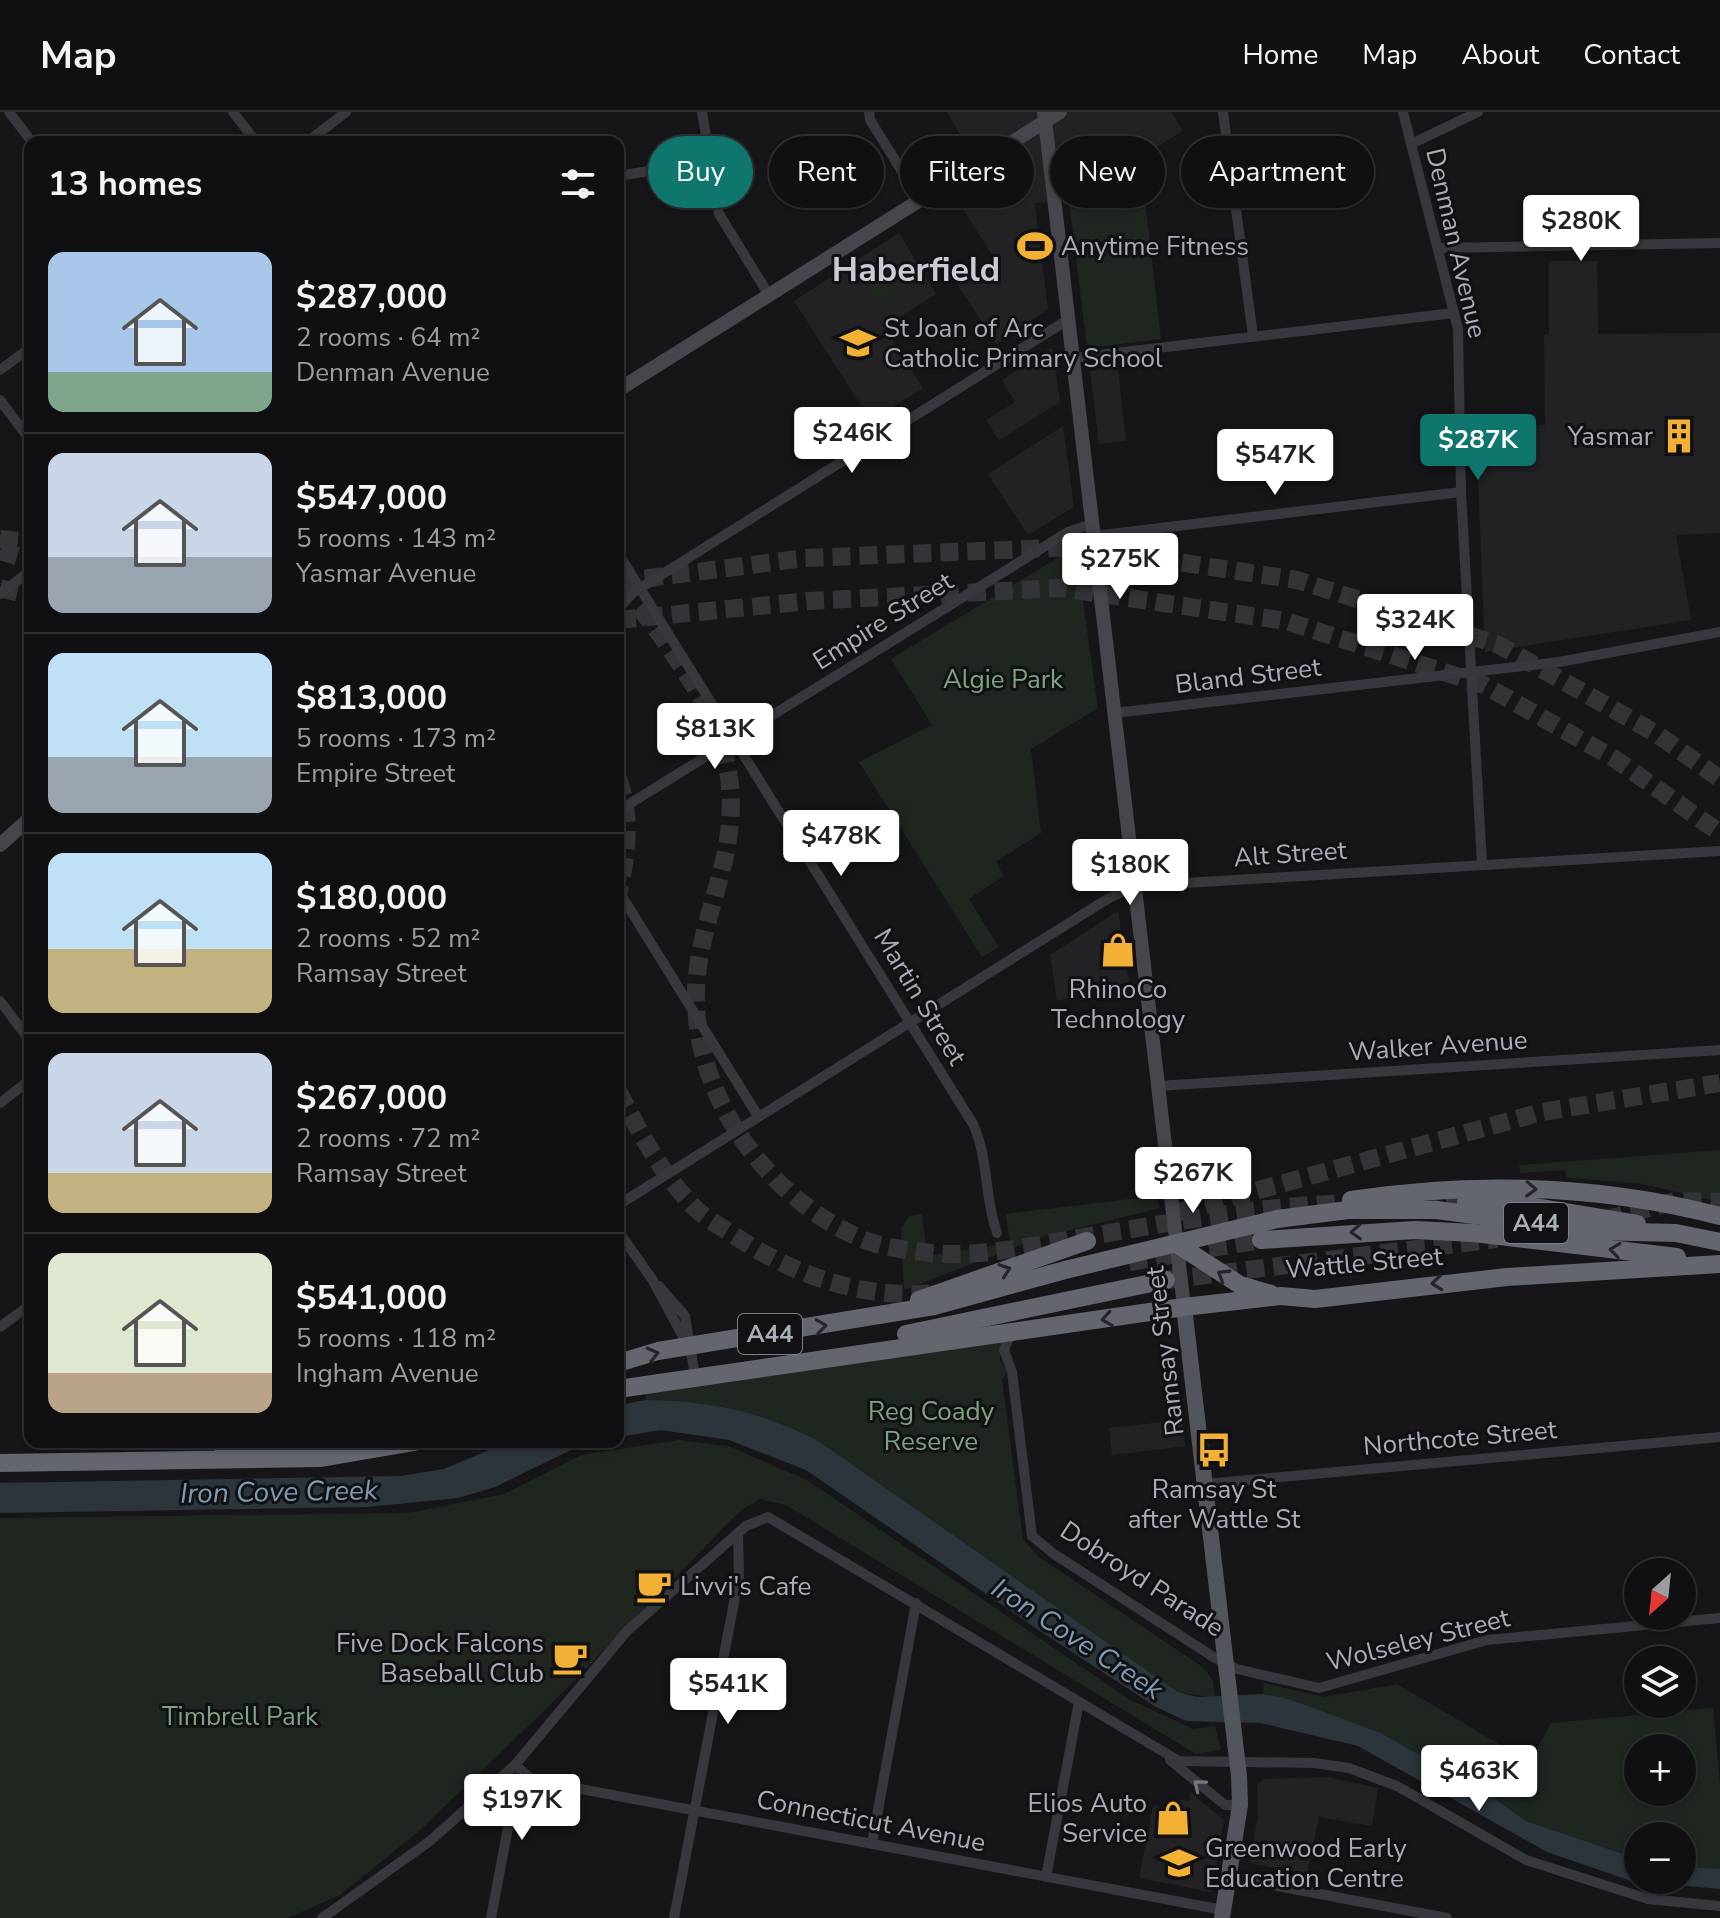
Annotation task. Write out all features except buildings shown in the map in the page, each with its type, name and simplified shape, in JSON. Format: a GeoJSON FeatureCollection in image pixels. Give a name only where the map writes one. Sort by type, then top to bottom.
{"type":"FeatureCollection","features":[{"type":"Feature","properties":{"kind":"highway","name":"Wattle Street"},"geometry":{"type":"LineString","coordinates":[[851,1321],[934,1306],[1290,1216],[1327,1203],[1360,1198],[1453,1188],[1502,1188],[1599,1193],[1672,1204],[1720,1216]]}},
{"type":"Feature","properties":{"kind":"highway"},"geometry":{"type":"LineString","coordinates":[[1466,1202],[1596,1214],[1676,1233]]}},
{"type":"Feature","properties":{"kind":"highway","name":"Wattle Street"},"geometry":{"type":"LineString","coordinates":[[1290,1216],[1397,1209],[1478,1215],[1593,1231],[1676,1233],[1720,1242]]}},
{"type":"Feature","properties":{"kind":"highway"},"geometry":{"type":"LineString","coordinates":[[1261,1240],[1415,1230],[1474,1233],[1720,1263]]}},
{"type":"Feature","properties":{"kind":"highway"},"geometry":{"type":"LineString","coordinates":[[851,1321],[1087,1241]]}},
{"type":"Feature","properties":{"kind":"highway"},"geometry":{"type":"LineString","coordinates":[[1177,1244],[1240,1285],[1281,1296]]}},
{"type":"Feature","properties":{"kind":"highway","name":"Wattle Street"},"geometry":{"type":"LineString","coordinates":[[1014,1330],[1281,1296],[1315,1299],[1507,1277],[1720,1263]]}},
{"type":"Feature","properties":{"kind":"highway"},"geometry":{"type":"LineString","coordinates":[[624,1378],[692,1362],[922,1331],[1166,1280]]}},
{"type":"Feature","properties":{"kind":"highway","name":"A44"},"geometry":{"type":"LineString","coordinates":[[624,1387],[692,1362],[851,1321]]}},
{"type":"Feature","properties":{"kind":"highway","name":"A44"},"geometry":{"type":"LineString","coordinates":[[624,1363],[692,1362],[1014,1330]]}},
{"type":"Feature","properties":{"kind":"highway"},"geometry":{"type":"LineString","coordinates":[[0,1451],[112,1448]]}},
{"type":"Feature","properties":{"kind":"highway"},"geometry":{"type":"LineString","coordinates":[[0,1463],[321,1458],[379,1448]]}},
{"type":"Feature","properties":{"kind":"main road"},"geometry":{"type":"LineString","coordinates":[[1016,136],[1044,117],[1060,112]]}},
{"type":"Feature","properties":{"kind":"main road","name":"Ramsay Street"},"geometry":{"type":"LineString","coordinates":[[1044,117],[1238,1762],[1240,1805],[1222,1914]]}},
{"type":"Feature","properties":{"kind":"main road"},"geometry":{"type":"LineString","coordinates":[[624,386],[907,208]]}},
{"type":"Feature","properties":{"kind":"main road"},"geometry":{"type":"LineString","coordinates":[[0,845],[24,823]]}},
{"type":"Feature","properties":{"kind":"street"},"geometry":{"type":"LineString","coordinates":[[9,112],[27,136]]}},
{"type":"Feature","properties":{"kind":"street"},"geometry":{"type":"LineString","coordinates":[[233,112],[251,136]]}},
{"type":"Feature","properties":{"kind":"street"},"geometry":{"type":"LineString","coordinates":[[315,136],[346,112]]}},
{"type":"Feature","properties":{"kind":"street"},"geometry":{"type":"LineString","coordinates":[[702,112],[705,136]]}},
{"type":"Feature","properties":{"kind":"street"},"geometry":{"type":"LineString","coordinates":[[869,112],[870,120],[900,168]]}},
{"type":"Feature","properties":{"kind":"street"},"geometry":{"type":"LineString","coordinates":[[1223,112],[1253,336]]}},
{"type":"Feature","properties":{"kind":"street","name":"Denman Avenue"},"geometry":{"type":"LineString","coordinates":[[1403,112],[1440,248],[1458,329],[1461,492],[1482,864]]}},
{"type":"Feature","properties":{"kind":"street"},"geometry":{"type":"LineString","coordinates":[[1411,144],[1478,112]]}},
{"type":"Feature","properties":{"kind":"street"},"geometry":{"type":"LineString","coordinates":[[624,175],[648,171]]}},
{"type":"Feature","properties":{"kind":"street"},"geometry":{"type":"LineString","coordinates":[[718,208],[769,295]]}},
{"type":"Feature","properties":{"kind":"street"},"geometry":{"type":"LineString","coordinates":[[1440,248],[1720,243]]}},
{"type":"Feature","properties":{"kind":"street"},"geometry":{"type":"LineString","coordinates":[[1073,358],[1454,313]]}},
{"type":"Feature","properties":{"kind":"street"},"geometry":{"type":"LineString","coordinates":[[624,598],[1069,319]]}},
{"type":"Feature","properties":{"kind":"street"},"geometry":{"type":"LineString","coordinates":[[0,370],[24,352]]}},
{"type":"Feature","properties":{"kind":"street"},"geometry":{"type":"LineString","coordinates":[[0,400],[24,432]]}},
{"type":"Feature","properties":{"kind":"street","name":"Empire Street"},"geometry":{"type":"LineString","coordinates":[[624,807],[1068,532],[1461,492]]}},
{"type":"Feature","properties":{"kind":"street","name":"Martin Street"},"geometry":{"type":"LineString","coordinates":[[624,563],[910,1022],[981,1142],[989,1212],[997,1233]]}},
{"type":"Feature","properties":{"kind":"street"},"geometry":{"type":"LineString","coordinates":[[0,594],[24,576]]}},
{"type":"Feature","properties":{"kind":"street","name":"Bland Street"},"geometry":{"type":"LineString","coordinates":[[1114,713],[1559,662],[1720,632]]}},
{"type":"Feature","properties":{"kind":"street","name":"Alt Street"},"geometry":{"type":"LineString","coordinates":[[624,1201],[1109,898],[1135,886],[1720,851]]}},
{"type":"Feature","properties":{"kind":"street"},"geometry":{"type":"LineString","coordinates":[[624,900],[758,1116]]}},
{"type":"Feature","properties":{"kind":"street"},"geometry":{"type":"LineString","coordinates":[[0,1001],[24,1033]]}},
{"type":"Feature","properties":{"kind":"street","name":"Walker Avenue"},"geometry":{"type":"LineString","coordinates":[[1158,1086],[1720,1050]]}},
{"type":"Feature","properties":{"kind":"street"},"geometry":{"type":"LineString","coordinates":[[0,1103],[24,1085]]}},
{"type":"Feature","properties":{"kind":"street"},"geometry":{"type":"LineString","coordinates":[[624,1239],[652,1279],[683,1311],[689,1328],[692,1362]]}},
{"type":"Feature","properties":{"kind":"street"},"geometry":{"type":"LineString","coordinates":[[0,1327],[24,1309]]}},
{"type":"Feature","properties":{"kind":"street","name":"Dobroyd Parade"},"geometry":{"type":"LineString","coordinates":[[1014,1330],[1004,1350],[1013,1378],[1032,1536],[1054,1554],[1225,1663]]}},
{"type":"Feature","properties":{"kind":"street","name":"Northcote Street"},"geometry":{"type":"LineString","coordinates":[[1205,1484],[1720,1437]]}},
{"type":"Feature","properties":{"kind":"street"},"geometry":{"type":"LineString","coordinates":[[322,1918],[337,1915],[430,1841],[515,1765],[627,1631],[757,1519],[768,1517],[778,1520],[1163,1754],[1225,1805],[1240,1805]]}},
{"type":"Feature","properties":{"kind":"street"},"geometry":{"type":"LineString","coordinates":[[674,1918],[739,1576],[738,1535]]}},
{"type":"Feature","properties":{"kind":"street"},"geometry":{"type":"LineString","coordinates":[[872,1843],[916,1603]]}},
{"type":"Feature","properties":{"kind":"street","name":"Wolseley Street"},"geometry":{"type":"LineString","coordinates":[[1225,1663],[1237,1669],[1325,1688],[1487,1640],[1720,1618]]}},
{"type":"Feature","properties":{"kind":"street"},"geometry":{"type":"LineString","coordinates":[[1046,1877],[1079,1702]]}},
{"type":"Feature","properties":{"kind":"street"},"geometry":{"type":"LineString","coordinates":[[1163,1754],[1190,1763],[1314,1763],[1349,1768],[1397,1786],[1526,1860],[1648,1899],[1720,1906]]}},
{"type":"Feature","properties":{"kind":"street","name":"Connecticut Avenue"},"geometry":{"type":"LineString","coordinates":[[515,1765],[533,1780],[872,1843],[1222,1914]]}},
{"type":"Feature","properties":{"kind":"street"},"geometry":{"type":"LineString","coordinates":[[491,1918],[514,1796],[499,1779]]}},
{"type":"Feature","properties":{"kind":"street"},"geometry":{"type":"LineString","coordinates":[[1230,1877],[1447,1918]]}},
{"type":"Feature","properties":{"kind":"shaded area"},"geometry":{"type":"Polygon","coordinates":[[[947,112],[1171,112],[1183,131],[1165,142],[1165,136],[1050,136],[1050,202],[1035,203],[1048,309],[996,344],[956,282],[994,258],[962,208],[1034,208],[1034,136],[961,136],[947,112]]]}},
{"type":"Feature","properties":{"kind":"shaded area"},"geometry":{"type":"Polygon","coordinates":[[[1070,208],[1111,208],[1073,228],[1070,208]]]}},
{"type":"Feature","properties":{"kind":"shaded area","name":"St Joan of Arc Catholic Primary School"},"geometry":{"type":"Polygon","coordinates":[[[899,233],[936,294],[884,327],[923,388],[871,421],[794,301],[899,233]]]}},
{"type":"Feature","properties":{"kind":"shaded area"},"geometry":{"type":"Polygon","coordinates":[[[1549,261],[1597,261],[1598,334],[1720,333],[1720,533],[1676,535],[1691,620],[1485,652],[1476,427],[1545,425],[1544,335],[1549,334],[1549,261]]]}},
{"type":"Feature","properties":{"kind":"shaded area"},"geometry":{"type":"Polygon","coordinates":[[[1052,347],[1060,402],[999,440],[986,420],[1015,402],[1002,380],[1052,347]]]}},
{"type":"Feature","properties":{"kind":"shaded area"},"geometry":{"type":"Polygon","coordinates":[[[1118,368],[1126,441],[1099,444],[1090,371],[1118,368]]]}},
{"type":"Feature","properties":{"kind":"shaded area"},"geometry":{"type":"Polygon","coordinates":[[[1063,426],[1074,507],[1028,535],[988,474],[1063,426]]]}},
{"type":"Feature","properties":{"kind":"shaded area"},"geometry":{"type":"Polygon","coordinates":[[[1118,911],[1129,982],[1057,1001],[1050,955],[1118,911]]]}},
{"type":"Feature","properties":{"kind":"shaded area"},"geometry":{"type":"Polygon","coordinates":[[[1182,1420],[1185,1446],[1112,1455],[1109,1428],[1182,1420]]]}},
{"type":"Feature","properties":{"kind":"shaded area"},"geometry":{"type":"Polygon","coordinates":[[[1327,1777],[1378,1788],[1372,1826],[1319,1817],[1307,1874],[1249,1863],[1258,1816],[1257,1785],[1264,1779],[1327,1777]]]}},
{"type":"Feature","properties":{"kind":"shaded area","name":"Greenwood Early Education Centre"},"geometry":{"type":"Polygon","coordinates":[[[1190,1792],[1224,1820],[1211,1892],[1139,1878],[1153,1806],[1178,1809],[1180,1800],[1189,1801],[1190,1792]]]}},
{"type":"Feature","properties":{"kind":"green space"},"geometry":{"type":"Polygon","coordinates":[[[1070,208],[1146,208],[1161,339],[1087,348],[1070,208]]]}},
{"type":"Feature","properties":{"kind":"green space"},"geometry":{"type":"Polygon","coordinates":[[[899,258],[915,282],[878,306],[862,282],[899,258]]]}},
{"type":"Feature","properties":{"kind":"green space","name":"Algie Park"},"geometry":{"type":"Polygon","coordinates":[[[1071,550],[1076,552],[1098,708],[1031,749],[1041,833],[996,862],[1004,876],[969,899],[999,947],[982,957],[859,762],[932,725],[891,659],[1071,550]]]}},
{"type":"Feature","properties":{"kind":"green space"},"geometry":{"type":"Polygon","coordinates":[[[1720,1150],[1720,1202],[1642,1184],[1566,1177],[1565,1170],[1520,1173],[1519,1165],[1720,1150]]]}},
{"type":"Feature","properties":{"kind":"green space"},"geometry":{"type":"Polygon","coordinates":[[[1155,1196],[1160,1208],[1042,1237],[904,1290],[901,1229],[909,1216],[922,1214],[927,1256],[1010,1243],[1006,1214],[1155,1196]]]}},
{"type":"Feature","properties":{"kind":"green space","name":"Reg Coady Reserve"},"geometry":{"type":"Polygon","coordinates":[[[1001,1339],[1000,1360],[1007,1372],[1002,1380],[1023,1539],[1039,1557],[1204,1668],[1213,1681],[1215,1698],[1178,1692],[817,1440],[776,1422],[713,1405],[646,1400],[645,1389],[1001,1339]]]}},
{"type":"Feature","properties":{"kind":"green space","name":"Timbrell Park"},"geometry":{"type":"Polygon","coordinates":[[[679,1440],[728,1446],[807,1480],[1129,1699],[1193,1729],[1215,1726],[1221,1750],[1196,1754],[786,1505],[760,1499],[741,1510],[550,1705],[419,1831],[340,1895],[288,1918],[0,1918],[0,1518],[408,1513],[504,1494],[581,1455],[679,1440]]]}},
{"type":"Feature","properties":{"kind":"green space"},"geometry":{"type":"Polygon","coordinates":[[[1264,1683],[1324,1697],[1397,1684],[1530,1762],[1551,1723],[1624,1716],[1696,1718],[1696,1710],[1713,1708],[1720,1783],[1720,1869],[1696,1867],[1696,1822],[1624,1822],[1624,1854],[1526,1821],[1485,1792],[1381,1733],[1286,1698],[1263,1694],[1264,1683]]]}},
{"type":"Feature","properties":{"kind":"water","name":"Iron Cove Creek"},"geometry":{"type":"Polygon","coordinates":[[[646,1400],[713,1405],[755,1415],[796,1430],[817,1440],[1178,1692],[1197,1697],[1263,1694],[1286,1698],[1381,1733],[1485,1792],[1526,1821],[1624,1854],[1624,1879],[1547,1852],[1358,1746],[1260,1723],[1186,1721],[1156,1707],[806,1470],[729,1440],[661,1430],[624,1436],[624,1404],[646,1400]]]}},
{"type":"Feature","properties":{"kind":"water","name":"Iron Cove Creek"},"geometry":{"type":"Polygon","coordinates":[[[494,1448],[575,1448],[495,1487],[458,1498],[367,1507],[0,1513],[0,1483],[400,1476],[444,1469],[494,1448]]]}},
{"type":"Feature","properties":{"kind":"water","name":"Iron Cove Creek"},"geometry":{"type":"Polygon","coordinates":[[[1696,1867],[1720,1869],[1720,1889],[1696,1887],[1696,1867]]]}},
{"type":"Feature","properties":{"kind":"tunnel"},"geometry":{"type":"LineString","coordinates":[[0,539],[24,541]]}},
{"type":"Feature","properties":{"kind":"tunnel"},"geometry":{"type":"LineString","coordinates":[[624,581],[805,558],[1078,547],[1297,580],[1499,645],[1657,734],[1720,779]]}},
{"type":"Feature","properties":{"kind":"tunnel"},"geometry":{"type":"LineString","coordinates":[[0,551],[24,558]]}},
{"type":"Feature","properties":{"kind":"tunnel"},"geometry":{"type":"LineString","coordinates":[[0,588],[24,594]]}},
{"type":"Feature","properties":{"kind":"tunnel"},"geometry":{"type":"LineString","coordinates":[[624,619],[809,601],[1061,588],[1286,621],[1484,685],[1615,759],[1720,833]]}},
{"type":"Feature","properties":{"kind":"tunnel"},"geometry":{"type":"LineString","coordinates":[[624,594],[645,615],[682,667],[708,712],[725,757],[731,804],[729,829],[697,974],[699,1031],[708,1070],[723,1107],[744,1142],[769,1173],[799,1201],[867,1241],[887,1247],[942,1254],[1021,1248],[1250,1211],[1354,1203]]}},
{"type":"Feature","properties":{"kind":"tunnel"},"geometry":{"type":"LineString","coordinates":[[624,802],[627,821],[624,865]]}},
{"type":"Feature","properties":{"kind":"tunnel"},"geometry":{"type":"LineString","coordinates":[[1179,1212],[1542,1112],[1720,1083]]}},
{"type":"Feature","properties":{"kind":"tunnel"},"geometry":{"type":"LineString","coordinates":[[624,1102],[662,1168],[696,1209],[755,1248],[803,1272],[854,1288],[907,1294],[934,1293]]}},
{"type":"Feature","properties":{"kind":"tunnel"},"geometry":{"type":"LineString","coordinates":[[1419,1201],[1466,1202]]}},
{"type":"Feature","properties":{"kind":"tunnel"},"geometry":{"type":"LineString","coordinates":[[1605,1220],[1675,1201],[1720,1202]]}},
{"type":"Feature","properties":{"kind":"tunnel"},"geometry":{"type":"LineString","coordinates":[[1166,1280],[1497,1239]]}},
{"type":"Feature","properties":{"kind":"tunnel"},"geometry":{"type":"LineString","coordinates":[[1129,1262],[1261,1240]]}},
{"type":"Feature","properties":{"kind":"place","name":"Anytime Fitness"},"geometry":{"type":"Point","coordinates":[1035,246]}},
{"type":"Feature","properties":{"kind":"place","name":"St Joan of Arc Catholic Primary School"},"geometry":{"type":"Point","coordinates":[858,343]}},
{"type":"Feature","properties":{"kind":"place","name":"Yasmar"},"geometry":{"type":"Point","coordinates":[1679,436]}},
{"type":"Feature","properties":{"kind":"place","name":"RhinoCo Technology"},"geometry":{"type":"Point","coordinates":[1118,950]}},
{"type":"Feature","properties":{"kind":"place","name":"Ramsay St after Wattle St"},"geometry":{"type":"Point","coordinates":[1214,1450]}},
{"type":"Feature","properties":{"kind":"place","name":"Livvi's Cafe"},"geometry":{"type":"Point","coordinates":[654,1586]}},
{"type":"Feature","properties":{"kind":"place","name":"Five Dock Falcons Baseball Club"},"geometry":{"type":"Point","coordinates":[570,1658]}},
{"type":"Feature","properties":{"kind":"place","name":"Elios Auto Service"},"geometry":{"type":"Point","coordinates":[1173,1818]}},
{"type":"Feature","properties":{"kind":"place","name":"Greenwood Early Education Centre"},"geometry":{"type":"Point","coordinates":[1179,1863]}},
{"type":"Feature","properties":{"kind":"district","name":"Haberfield"},"geometry":{"type":"Point","coordinates":[916,270]}}]}
